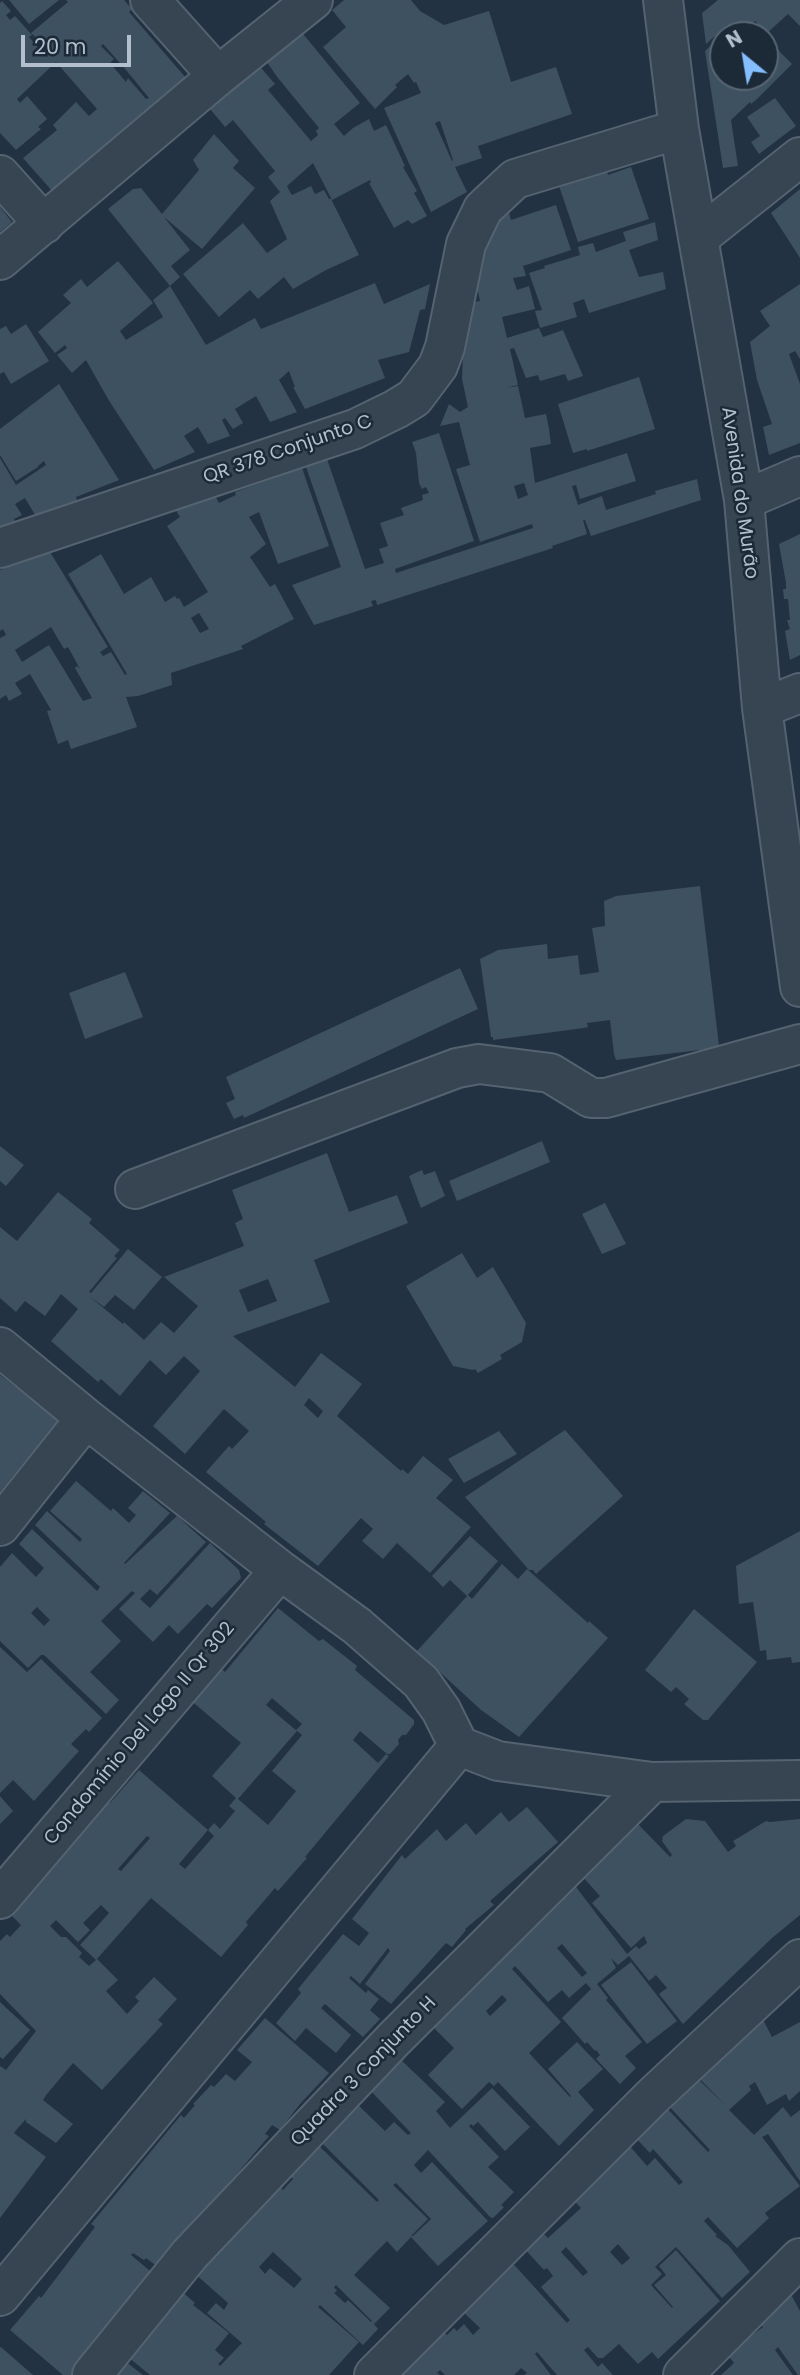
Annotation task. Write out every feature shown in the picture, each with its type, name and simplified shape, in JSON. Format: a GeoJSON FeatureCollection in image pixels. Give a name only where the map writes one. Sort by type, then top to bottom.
{"type":"FeatureCollection","features":[{"type":"Feature","properties":{"kind":"street"},"geometry":{"type":"LineString","coordinates":[[150,0],[218,76]]}},
{"type":"Feature","properties":{"kind":"street"},"geometry":{"type":"LineString","coordinates":[[0,260],[218,76],[313,0]]}},
{"type":"Feature","properties":{"kind":"street","name":"Avenida do Murão"},"geometry":{"type":"LineString","coordinates":[[663,0],[679,129],[744,500],[762,708],[800,987]]}},
{"type":"Feature","properties":{"kind":"street","name":"QR 378 Conjunto C"},"geometry":{"type":"LineString","coordinates":[[0,548],[355,429],[414,398],[438,366],[445,347],[466,244],[483,209],[515,179],[679,129]]}},
{"type":"Feature","properties":{"kind":"street"},"geometry":{"type":"LineString","coordinates":[[698,238],[800,157]]}},
{"type":"Feature","properties":{"kind":"street"},"geometry":{"type":"LineString","coordinates":[[0,175],[44,224]]}},
{"type":"Feature","properties":{"kind":"street"},"geometry":{"type":"LineString","coordinates":[[744,500],[800,476]]}},
{"type":"Feature","properties":{"kind":"street"},"geometry":{"type":"LineString","coordinates":[[762,708],[800,693]]}},
{"type":"Feature","properties":{"kind":"street"},"geometry":{"type":"LineString","coordinates":[[135,1189],[457,1068],[479,1064],[551,1073],[591,1098],[606,1098],[800,1044]]}},
{"type":"Feature","properties":{"kind":"street"},"geometry":{"type":"LineString","coordinates":[[0,1347],[86,1418],[357,1626],[421,1682],[441,1710],[459,1746],[498,1761],[652,1782],[800,1780]]}},
{"type":"Feature","properties":{"kind":"street"},"geometry":{"type":"LineString","coordinates":[[0,1526],[86,1418]]}},
{"type":"Feature","properties":{"kind":"street","name":"Condomínio Del Lago II Qr 302"},"geometry":{"type":"LineString","coordinates":[[0,1899],[281,1570]]}},
{"type":"Feature","properties":{"kind":"street"},"geometry":{"type":"LineString","coordinates":[[0,2296],[459,1746]]}},
{"type":"Feature","properties":{"kind":"street","name":"Quadra 3 Conjunto H"},"geometry":{"type":"LineString","coordinates":[[92,2375],[190,2254],[394,2039],[652,1782]]}},
{"type":"Feature","properties":{"kind":"street"},"geometry":{"type":"LineString","coordinates":[[374,2375],[653,2096],[800,1959]]}},
{"type":"Feature","properties":{"kind":"street"},"geometry":{"type":"LineString","coordinates":[[683,2375],[800,2259]]}},
{"type":"Feature","properties":{"kind":"building"},"geometry":{"type":"Polygon","coordinates":[[[9,0],[59,0],[29,24],[9,0]]]}},
{"type":"Feature","properties":{"kind":"building"},"geometry":{"type":"Polygon","coordinates":[[[66,0],[124,0],[132,9],[129,12],[186,78],[53,192],[23,158],[57,130],[53,125],[76,102],[89,116],[97,109],[56,62],[17,99],[20,103],[27,96],[47,119],[38,127],[41,129],[16,150],[0,133],[0,3],[2,1],[11,11],[6,15],[10,20],[15,16],[32,35],[29,37],[42,52],[46,49],[50,55],[53,53],[31,33],[68,2],[66,0]],[[103,44],[101,46],[114,59],[110,63],[126,82],[128,78],[146,99],[149,98],[103,44]]]}},
{"type":"Feature","properties":{"kind":"building"},"geometry":{"type":"Polygon","coordinates":[[[344,0],[411,0],[420,11],[444,25],[489,11],[511,82],[556,67],[572,114],[478,146],[482,158],[455,167],[467,192],[431,212],[384,108],[421,93],[416,82],[414,83],[408,74],[375,109],[323,47],[346,27],[332,10],[344,0]],[[440,121],[435,123],[452,161],[440,121]]]}},
{"type":"Feature","properties":{"kind":"building"},"geometry":{"type":"Polygon","coordinates":[[[718,0],[800,0],[800,26],[788,14],[779,22],[709,21],[709,41],[706,44],[702,13],[718,0]]]}},
{"type":"Feature","properties":{"kind":"building"},"geometry":{"type":"Polygon","coordinates":[[[299,29],[360,103],[334,124],[344,136],[369,119],[374,131],[386,125],[405,166],[403,167],[417,191],[414,193],[427,216],[412,224],[408,220],[394,228],[369,183],[370,180],[332,200],[313,163],[287,186],[292,195],[311,186],[315,194],[324,190],[359,255],[293,289],[284,277],[258,299],[250,290],[219,317],[183,274],[243,223],[267,253],[287,239],[270,201],[280,192],[268,177],[275,171],[233,120],[225,127],[206,104],[256,62],[275,84],[268,90],[311,141],[318,135],[316,131],[319,128],[264,58],[299,29]]]}},
{"type":"Feature","properties":{"kind":"building"},"geometry":{"type":"Polygon","coordinates":[[[709,47],[709,77],[705,51],[709,47]]]}},
{"type":"Feature","properties":{"kind":"building"},"geometry":{"type":"Polygon","coordinates":[[[779,51],[792,64],[779,77],[779,51]]]}},
{"type":"Feature","properties":{"kind":"building"},"geometry":{"type":"Polygon","coordinates":[[[711,91],[765,91],[731,120],[738,166],[723,168],[711,91]]]}},
{"type":"Feature","properties":{"kind":"building"},"geometry":{"type":"Polygon","coordinates":[[[775,98],[796,126],[759,154],[751,142],[760,136],[747,117],[775,98]]]}},
{"type":"Feature","properties":{"kind":"building"},"geometry":{"type":"Polygon","coordinates":[[[214,134],[239,161],[233,168],[255,188],[202,249],[164,217],[190,250],[171,266],[180,277],[170,286],[108,209],[133,189],[141,188],[162,214],[199,170],[193,160],[214,134]]]}},
{"type":"Feature","properties":{"kind":"building"},"geometry":{"type":"Polygon","coordinates":[[[631,167],[649,219],[578,242],[558,183],[606,168],[608,175],[631,167]]]}},
{"type":"Feature","properties":{"kind":"building"},"geometry":{"type":"Polygon","coordinates":[[[800,189],[800,258],[771,213],[800,189]]]}},
{"type":"Feature","properties":{"kind":"building"},"geometry":{"type":"Polygon","coordinates":[[[506,201],[511,220],[556,205],[571,250],[523,266],[526,276],[513,278],[517,290],[529,286],[535,309],[502,317],[507,338],[539,328],[543,337],[563,330],[583,376],[568,381],[565,374],[540,381],[538,375],[526,378],[514,348],[510,349],[518,385],[506,388],[518,386],[525,418],[546,414],[549,429],[551,444],[530,448],[535,483],[627,453],[636,481],[580,499],[576,485],[572,486],[578,505],[602,496],[606,510],[656,494],[655,491],[697,479],[701,500],[591,536],[583,520],[587,534],[552,546],[553,548],[377,605],[376,600],[371,601],[373,606],[314,625],[292,585],[341,567],[306,467],[327,459],[365,569],[384,563],[379,549],[388,546],[380,523],[404,515],[401,508],[423,500],[422,495],[429,493],[426,487],[422,489],[419,483],[412,442],[439,433],[474,541],[395,569],[396,573],[533,528],[532,524],[480,542],[456,469],[470,465],[459,422],[440,426],[449,404],[460,412],[468,407],[462,379],[465,304],[480,301],[477,287],[466,289],[506,201]],[[524,483],[514,486],[518,499],[528,495],[524,483]]]}},
{"type":"Feature","properties":{"kind":"building"},"geometry":{"type":"Polygon","coordinates":[[[0,207],[12,222],[0,232],[0,207]]]}},
{"type":"Feature","properties":{"kind":"building"},"geometry":{"type":"Polygon","coordinates":[[[655,222],[658,240],[629,250],[639,277],[663,272],[666,289],[589,313],[584,299],[573,303],[577,317],[540,328],[535,311],[542,310],[529,273],[580,255],[578,247],[593,243],[596,252],[626,241],[623,232],[655,222]]]}},
{"type":"Feature","properties":{"kind":"building"},"geometry":{"type":"Polygon","coordinates":[[[118,261],[153,303],[120,331],[126,340],[163,317],[153,300],[170,286],[206,345],[255,318],[261,329],[375,283],[384,304],[430,284],[425,309],[420,310],[409,352],[378,360],[385,378],[305,409],[293,387],[289,371],[279,380],[297,412],[270,422],[256,396],[235,409],[243,423],[233,429],[225,418],[222,420],[230,436],[208,444],[198,427],[184,436],[195,452],[154,470],[86,360],[72,373],[57,355],[67,348],[65,345],[55,353],[38,332],[71,303],[63,295],[81,279],[87,287],[118,261]]]}},
{"type":"Feature","properties":{"kind":"building"},"geometry":{"type":"Polygon","coordinates":[[[800,284],[800,359],[795,351],[789,354],[800,384],[800,443],[769,455],[763,427],[772,424],[757,380],[750,342],[770,326],[760,311],[800,284]]]}},
{"type":"Feature","properties":{"kind":"building"},"geometry":{"type":"Polygon","coordinates":[[[26,324],[49,361],[11,384],[4,372],[0,374],[0,329],[6,326],[11,334],[26,324]]]}},
{"type":"Feature","properties":{"kind":"building"},"geometry":{"type":"Polygon","coordinates":[[[639,377],[655,429],[573,453],[558,404],[639,377]]]}},
{"type":"Feature","properties":{"kind":"building"},"geometry":{"type":"Polygon","coordinates":[[[59,384],[119,480],[76,497],[77,501],[38,520],[25,498],[15,504],[22,515],[14,519],[17,525],[0,534],[0,458],[16,485],[46,465],[44,461],[16,481],[0,455],[0,429],[59,384]]]}},
{"type":"Feature","properties":{"kind":"building"},"geometry":{"type":"Polygon","coordinates":[[[302,468],[329,546],[278,564],[259,512],[249,517],[266,544],[250,557],[270,587],[275,584],[294,619],[241,646],[243,649],[171,673],[172,685],[126,697],[137,727],[71,749],[68,740],[58,744],[47,711],[51,710],[30,674],[15,683],[22,694],[9,701],[6,695],[0,699],[0,638],[6,635],[3,629],[0,631],[0,570],[50,552],[108,647],[100,652],[103,656],[111,652],[125,675],[127,674],[68,574],[101,554],[124,594],[151,577],[165,602],[175,596],[184,607],[208,592],[167,526],[180,517],[174,507],[214,494],[219,503],[236,495],[235,492],[302,468]],[[199,613],[191,618],[200,633],[209,629],[199,613]],[[51,627],[15,650],[22,662],[49,645],[83,701],[92,698],[75,668],[77,666],[80,669],[68,647],[64,649],[51,627]]]}},
{"type":"Feature","properties":{"kind":"building"},"geometry":{"type":"Polygon","coordinates":[[[800,534],[800,655],[790,660],[785,631],[790,629],[787,620],[790,620],[788,599],[784,599],[783,589],[786,589],[786,583],[779,544],[800,534]]]}},
{"type":"Feature","properties":{"kind":"building"},"geometry":{"type":"Polygon","coordinates":[[[700,886],[719,1046],[717,1048],[616,1060],[610,1020],[587,1023],[588,1027],[584,1028],[493,1040],[480,959],[498,950],[547,944],[548,959],[578,955],[580,975],[599,972],[592,928],[605,926],[604,901],[616,896],[700,886]]]}},
{"type":"Feature","properties":{"kind":"building"},"geometry":{"type":"Polygon","coordinates":[[[460,968],[478,1009],[244,1118],[243,1115],[234,1119],[226,1103],[235,1099],[226,1077],[460,968]]]}},
{"type":"Feature","properties":{"kind":"building"},"geometry":{"type":"Polygon","coordinates":[[[125,972],[143,1017],[85,1039],[69,993],[125,972]]]}},
{"type":"Feature","properties":{"kind":"building"},"geometry":{"type":"Polygon","coordinates":[[[542,1141],[550,1162],[457,1201],[449,1181],[542,1141]]]}},
{"type":"Feature","properties":{"kind":"building"},"geometry":{"type":"Polygon","coordinates":[[[0,1146],[24,1165],[6,1186],[0,1181],[0,1146]]]}},
{"type":"Feature","properties":{"kind":"building"},"geometry":{"type":"Polygon","coordinates":[[[327,1153],[349,1212],[397,1195],[408,1223],[314,1260],[330,1302],[233,1336],[295,1387],[321,1353],[362,1384],[337,1416],[401,1471],[402,1469],[408,1474],[423,1456],[453,1480],[436,1498],[471,1527],[430,1573],[397,1543],[383,1559],[362,1541],[373,1529],[361,1518],[318,1566],[264,1524],[266,1522],[206,1472],[229,1446],[232,1449],[249,1431],[224,1409],[185,1454],[153,1426],[200,1371],[184,1356],[166,1375],[150,1360],[120,1396],[101,1379],[98,1382],[51,1341],[78,1309],[61,1294],[45,1316],[25,1301],[16,1312],[0,1298],[0,1227],[17,1241],[58,1192],[92,1219],[89,1223],[120,1250],[114,1256],[117,1258],[89,1292],[91,1293],[128,1249],[162,1277],[134,1310],[115,1295],[104,1307],[89,1296],[144,1340],[161,1322],[174,1333],[198,1306],[164,1277],[244,1246],[235,1223],[243,1219],[232,1190],[327,1153]],[[268,1279],[239,1290],[248,1312],[277,1301],[268,1279]],[[309,1398],[304,1405],[318,1418],[323,1411],[309,1398]]]}},
{"type":"Feature","properties":{"kind":"building"},"geometry":{"type":"Polygon","coordinates":[[[422,1170],[424,1175],[435,1171],[445,1196],[421,1208],[409,1176],[422,1170]]]}},
{"type":"Feature","properties":{"kind":"building"},"geometry":{"type":"Polygon","coordinates":[[[605,1203],[626,1244],[602,1254],[582,1214],[605,1203]]]}},
{"type":"Feature","properties":{"kind":"building"},"geometry":{"type":"Polygon","coordinates":[[[462,1253],[477,1278],[493,1267],[526,1323],[522,1342],[500,1355],[502,1359],[478,1373],[475,1369],[453,1366],[406,1286],[462,1253]]]}},
{"type":"Feature","properties":{"kind":"building"},"geometry":{"type":"Polygon","coordinates":[[[0,1375],[58,1420],[0,1492],[0,1375]]]}},
{"type":"Feature","properties":{"kind":"building"},"geometry":{"type":"Polygon","coordinates":[[[565,1430],[623,1496],[536,1574],[529,1570],[465,1497],[565,1430]]]}},
{"type":"Feature","properties":{"kind":"building"},"geometry":{"type":"Polygon","coordinates":[[[499,1431],[517,1454],[464,1483],[448,1459],[499,1431]]]}},
{"type":"Feature","properties":{"kind":"building"},"geometry":{"type":"Polygon","coordinates":[[[76,1481],[129,1523],[136,1515],[128,1508],[143,1491],[170,1513],[125,1564],[177,1516],[206,1542],[157,1595],[150,1589],[140,1599],[150,1608],[210,1543],[239,1570],[241,1578],[212,1608],[207,1604],[178,1634],[169,1625],[153,1642],[119,1609],[135,1593],[132,1591],[101,1621],[121,1641],[90,1672],[119,1700],[106,1714],[44,1655],[28,1668],[0,1641],[0,1567],[12,1553],[36,1577],[44,1568],[19,1544],[32,1529],[97,1591],[100,1587],[35,1525],[47,1511],[80,1542],[82,1539],[50,1511],[76,1481]],[[37,1607],[31,1613],[44,1626],[50,1620],[37,1607]]]}},
{"type":"Feature","properties":{"kind":"building"},"geometry":{"type":"Polygon","coordinates":[[[800,1531],[800,1662],[792,1663],[791,1657],[767,1660],[766,1650],[760,1651],[753,1602],[739,1604],[736,1566],[800,1531]]]}},
{"type":"Feature","properties":{"kind":"building"},"geometry":{"type":"Polygon","coordinates":[[[470,1536],[498,1561],[467,1596],[450,1580],[443,1587],[432,1576],[470,1536]]]}},
{"type":"Feature","properties":{"kind":"building"},"geometry":{"type":"Polygon","coordinates":[[[502,1564],[518,1579],[527,1569],[608,1638],[519,1737],[481,1710],[417,1651],[468,1595],[472,1599],[502,1564]]]}},
{"type":"Feature","properties":{"kind":"building"},"geometry":{"type":"Polygon","coordinates":[[[278,1608],[319,1641],[323,1639],[357,1666],[355,1670],[414,1720],[414,1724],[406,1735],[402,1735],[398,1740],[399,1744],[390,1754],[360,1731],[353,1740],[378,1763],[386,1754],[389,1756],[305,1857],[307,1858],[278,1891],[275,1888],[246,1922],[248,1925],[221,1957],[151,1898],[96,1959],[118,1980],[106,1991],[127,2014],[139,2001],[135,1997],[154,1977],[177,1999],[158,2020],[163,2024],[102,2090],[73,2063],[43,2100],[73,2124],[56,2143],[26,2122],[26,2119],[17,2129],[14,2133],[46,2157],[0,2218],[0,2066],[6,2070],[36,2031],[0,1994],[0,1941],[7,1934],[10,1937],[21,1925],[11,1915],[30,1894],[28,1892],[57,1863],[48,1856],[101,1795],[110,1803],[139,1770],[208,1830],[214,1823],[220,1829],[235,1811],[229,1806],[236,1798],[212,1776],[241,1743],[188,1698],[218,1665],[225,1672],[278,1608]],[[272,1698],[266,1705],[297,1731],[238,1799],[268,1825],[296,1791],[272,1771],[302,1735],[296,1730],[302,1724],[272,1698]],[[208,1830],[179,1864],[185,1869],[214,1836],[208,1830]],[[147,1836],[118,1869],[121,1871],[150,1838],[147,1836]],[[101,1905],[83,1923],[90,1930],[78,1942],[56,1920],[50,1926],[82,1953],[79,1957],[89,1966],[96,1960],[80,1945],[109,1913],[101,1905]]]}},
{"type":"Feature","properties":{"kind":"building"},"geometry":{"type":"Polygon","coordinates":[[[694,1609],[757,1662],[708,1720],[703,1720],[684,1704],[689,1699],[676,1687],[671,1692],[645,1670],[694,1609]]]}},
{"type":"Feature","properties":{"kind":"building"},"geometry":{"type":"Polygon","coordinates":[[[0,1647],[27,1672],[41,1659],[102,1718],[89,1732],[86,1729],[71,1744],[79,1751],[34,1801],[13,1780],[0,1793],[0,1647]]]}},
{"type":"Feature","properties":{"kind":"building"},"geometry":{"type":"Polygon","coordinates":[[[0,1796],[13,1811],[0,1824],[0,1796]]]}},
{"type":"Feature","properties":{"kind":"building"},"geometry":{"type":"Polygon","coordinates":[[[527,1807],[558,1842],[490,1901],[494,1905],[465,1929],[452,1947],[446,1943],[391,2004],[365,1984],[390,1951],[388,1948],[360,1984],[351,1976],[349,1978],[366,1993],[368,1990],[379,1999],[370,2010],[380,2019],[363,2037],[325,2004],[321,2008],[351,2035],[336,2053],[306,2028],[295,2041],[276,2023],[301,1993],[298,1989],[343,1934],[359,1946],[369,1933],[352,1919],[402,1855],[405,1859],[437,1829],[446,1841],[466,1823],[476,1835],[501,1812],[509,1822],[527,1807]]]}},
{"type":"Feature","properties":{"kind":"building"},"geometry":{"type":"Polygon","coordinates":[[[686,1819],[705,1821],[728,1852],[736,1846],[733,1841],[766,1821],[800,1819],[800,1915],[772,1938],[683,2024],[659,1994],[667,1988],[656,1975],[649,1981],[629,1956],[618,1965],[611,1958],[616,1968],[597,1984],[608,1998],[606,2000],[642,2042],[625,2056],[636,2068],[620,2084],[596,2059],[600,2055],[596,2050],[587,2042],[585,2044],[562,2018],[591,1989],[586,1983],[569,1998],[562,1990],[548,2002],[515,1966],[512,1969],[561,2022],[529,2053],[570,2097],[548,2069],[577,2042],[603,2069],[578,2092],[594,2110],[559,2146],[498,2082],[494,2086],[489,2082],[462,2109],[428,2075],[454,2048],[430,2024],[573,1883],[627,1954],[636,1946],[639,1949],[647,1943],[644,1936],[631,1948],[592,1903],[600,1896],[582,1876],[637,1823],[670,1857],[672,1855],[662,1841],[663,1836],[686,1819]],[[562,1944],[557,1948],[582,1977],[587,1973],[562,1944]],[[502,1995],[486,2011],[490,2016],[507,2000],[502,1995]]]}},
{"type":"Feature","properties":{"kind":"building"},"geometry":{"type":"Polygon","coordinates":[[[631,1962],[677,2021],[647,2044],[601,1985],[631,1962]]]}},
{"type":"Feature","properties":{"kind":"building"},"geometry":{"type":"Polygon","coordinates":[[[0,2002],[30,2030],[3,2059],[0,2057],[0,2002]]]}},
{"type":"Feature","properties":{"kind":"building"},"geometry":{"type":"Polygon","coordinates":[[[759,2012],[772,2037],[800,2022],[800,2091],[789,2101],[786,2094],[767,2105],[755,2082],[749,2086],[751,2090],[729,2110],[754,2135],[783,2107],[791,2117],[800,2110],[800,2181],[768,2134],[762,2137],[800,2186],[765,2213],[769,2218],[737,2248],[708,2217],[704,2221],[750,2272],[722,2298],[676,2247],[655,2267],[662,2274],[651,2285],[672,2308],[654,2285],[666,2275],[659,2266],[676,2250],[720,2301],[658,2359],[652,2352],[638,2364],[619,2344],[603,2358],[598,2358],[588,2347],[584,2350],[598,2367],[602,2363],[613,2375],[557,2375],[537,2352],[535,2354],[551,2375],[524,2375],[527,2373],[521,2368],[514,2375],[445,2375],[440,2370],[437,2373],[440,2375],[390,2375],[438,2327],[447,2335],[464,2324],[473,2335],[480,2328],[458,2307],[508,2258],[567,2323],[570,2320],[541,2287],[553,2276],[521,2245],[538,2228],[548,2238],[581,2208],[568,2194],[602,2166],[606,2170],[609,2167],[610,2152],[618,2159],[620,2157],[617,2155],[628,2144],[647,2166],[655,2158],[679,2185],[683,2182],[653,2149],[650,2153],[632,2134],[663,2104],[708,2152],[710,2150],[665,2102],[698,2079],[725,2105],[695,2074],[759,2012]],[[618,2244],[610,2252],[622,2265],[630,2258],[618,2244]],[[566,2247],[561,2252],[583,2276],[588,2272],[566,2247]]]}},
{"type":"Feature","properties":{"kind":"building"},"geometry":{"type":"Polygon","coordinates":[[[265,2018],[329,2073],[280,2130],[272,2125],[265,2134],[269,2136],[158,2267],[146,2258],[144,2260],[133,2253],[131,2255],[155,2275],[73,2375],[63,2375],[10,2330],[39,2296],[41,2298],[95,2227],[91,2224],[181,2115],[184,2118],[211,2085],[214,2087],[226,2074],[235,2081],[252,2062],[237,2050],[265,2018]]]}},
{"type":"Feature","properties":{"kind":"building"},"geometry":{"type":"Polygon","coordinates":[[[398,2057],[445,2102],[436,2111],[450,2128],[492,2088],[530,2127],[505,2151],[478,2122],[469,2126],[499,2157],[488,2167],[514,2192],[501,2205],[504,2207],[493,2218],[490,2217],[428,2150],[414,2165],[421,2173],[432,2162],[488,2221],[438,2266],[411,2237],[397,2252],[387,2241],[354,2275],[390,2308],[374,2324],[378,2329],[363,2345],[320,2305],[318,2307],[359,2342],[329,2375],[150,2375],[128,2357],[179,2289],[195,2303],[193,2305],[229,2333],[215,2350],[224,2358],[218,2364],[220,2366],[242,2343],[207,2313],[216,2303],[224,2310],[228,2303],[193,2272],[275,2181],[283,2190],[293,2179],[284,2170],[314,2141],[377,2202],[379,2200],[317,2138],[354,2101],[385,2131],[394,2122],[408,2135],[411,2133],[367,2087],[398,2057]],[[396,2183],[393,2185],[428,2219],[413,2236],[431,2219],[396,2183]],[[273,2252],[259,2267],[265,2274],[270,2268],[294,2288],[302,2279],[273,2252]],[[336,2285],[334,2287],[337,2291],[334,2293],[345,2303],[348,2300],[372,2321],[336,2285]]]}},
{"type":"Feature","properties":{"kind":"building"},"geometry":{"type":"Polygon","coordinates":[[[788,2289],[800,2311],[800,2375],[778,2347],[775,2350],[793,2375],[721,2375],[734,2363],[727,2354],[763,2327],[759,2322],[788,2289]]]}},
{"type":"Feature","properties":{"kind":"building"},"geometry":{"type":"Polygon","coordinates":[[[0,2347],[2,2348],[33,2375],[0,2375],[0,2347]]]}},
{"type":"Feature","properties":{"kind":"building"},"geometry":{"type":"Polygon","coordinates":[[[121,2358],[143,2375],[107,2375],[121,2358]]]}}]}
